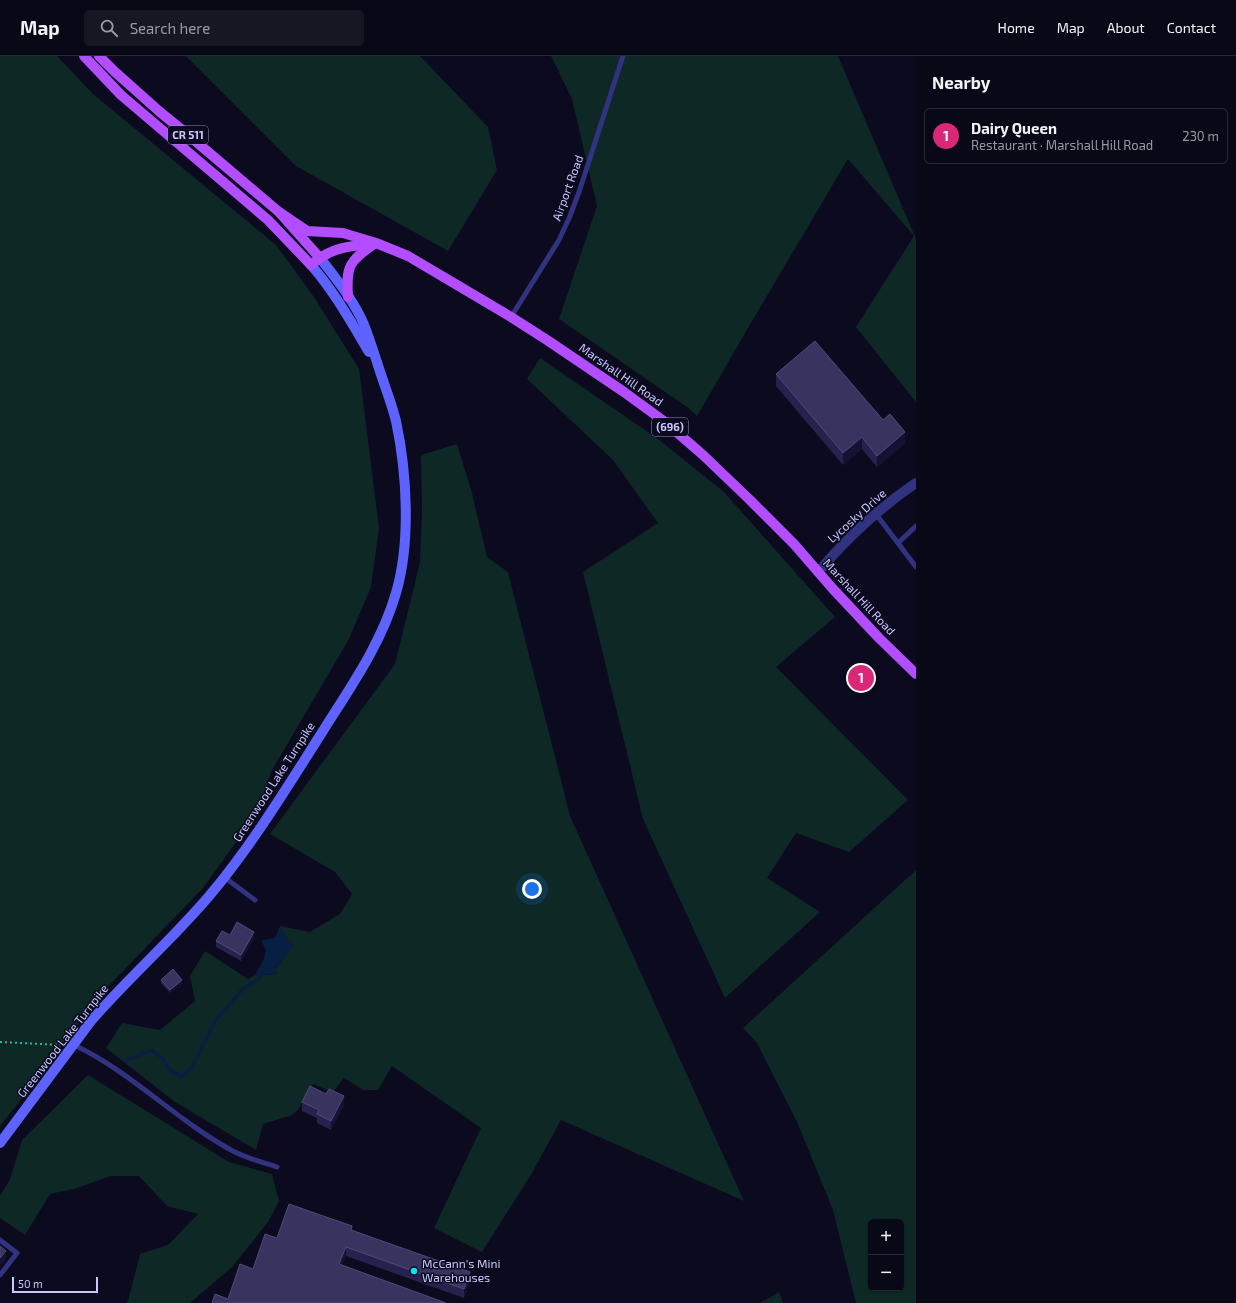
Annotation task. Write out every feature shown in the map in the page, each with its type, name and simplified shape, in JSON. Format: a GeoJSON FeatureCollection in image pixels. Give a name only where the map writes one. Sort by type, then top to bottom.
{"type":"FeatureCollection","features":[{"type":"Feature","properties":{"kind":"main road","name":"Greenwood Lake Turnpike"},"geometry":{"type":"LineString","coordinates":[[84,56],[121,95],[268,220],[312,265],[333,293],[379,369]]}},
{"type":"Feature","properties":{"kind":"main road","name":"Greenwood Lake Turnpike"},"geometry":{"type":"LineString","coordinates":[[0,1143],[107,1003],[192,915],[224,877],[248,845],[278,801],[372,652],[390,612],[396,594],[403,557],[406,505],[402,458],[395,416],[362,320],[348,297],[320,258],[279,212],[160,112],[99,56]]}},
{"type":"Feature","properties":{"kind":"main road"},"geometry":{"type":"LineString","coordinates":[[279,212],[307,231],[343,233],[376,243]]}},
{"type":"Feature","properties":{"kind":"main road","name":"Marshall Hill Road"},"geometry":{"type":"LineString","coordinates":[[312,265],[320,258],[345,247],[376,243],[408,256],[512,317],[624,392],[665,422],[703,455],[749,499],[794,544],[879,638],[916,674]]}},
{"type":"Feature","properties":{"kind":"main road"},"geometry":{"type":"LineString","coordinates":[[348,297],[347,278],[350,264],[376,243]]}},
{"type":"Feature","properties":{"kind":"street","name":"Lycosky Drive"},"geometry":{"type":"LineString","coordinates":[[818,572],[838,550],[876,514],[916,483]]}},
{"type":"Feature","properties":{"kind":"lane","name":"Airport Road"},"geometry":{"type":"LineString","coordinates":[[512,317],[559,240],[570,216],[623,56]]}},
{"type":"Feature","properties":{"kind":"lane"},"geometry":{"type":"LineString","coordinates":[[876,514],[916,567]]}},
{"type":"Feature","properties":{"kind":"lane"},"geometry":{"type":"LineString","coordinates":[[898,542],[916,526]]}},
{"type":"Feature","properties":{"kind":"lane"},"geometry":{"type":"LineString","coordinates":[[224,877],[255,900]]}},
{"type":"Feature","properties":{"kind":"lane"},"geometry":{"type":"LineString","coordinates":[[74,1045],[113,1068],[192,1126],[232,1150],[277,1167]]}},
{"type":"Feature","properties":{"kind":"lane"},"geometry":{"type":"LineString","coordinates":[[0,1240],[17,1252],[0,1275]]}},
{"type":"Feature","properties":{"kind":"path"},"geometry":{"type":"LineString","coordinates":[[0,1042],[74,1045]]}},
{"type":"Feature","properties":{"kind":"green space"},"geometry":{"type":"Polygon","coordinates":[[[0,56],[57,56],[93,94],[276,245],[314,297],[359,369],[379,528],[371,587],[349,639],[271,772],[267,785],[274,790],[203,888],[99,996],[37,1080],[0,1126],[0,56]]]}},
{"type":"Feature","properties":{"kind":"green space"},"geometry":{"type":"Polygon","coordinates":[[[186,56],[420,56],[488,127],[497,170],[448,251],[296,166],[186,56]]]}},
{"type":"Feature","properties":{"kind":"green space"},"geometry":{"type":"Polygon","coordinates":[[[551,56],[838,56],[916,239],[916,402],[856,327],[914,236],[848,159],[697,416],[687,407],[559,319],[597,206],[572,99],[551,56]]]}},
{"type":"Feature","properties":{"kind":"green space"},"geometry":{"type":"Polygon","coordinates":[[[540,358],[658,439],[724,492],[835,617],[776,667],[908,800],[849,852],[796,833],[767,878],[820,912],[725,998],[643,819],[583,572],[658,523],[613,460],[527,379],[540,358]]]}},
{"type":"Feature","properties":{"kind":"green space"},"geometry":{"type":"Polygon","coordinates":[[[457,444],[472,493],[487,557],[508,572],[570,816],[744,1201],[561,1120],[532,1173],[482,1252],[434,1228],[481,1128],[392,1066],[378,1090],[363,1090],[344,1078],[333,1092],[313,1084],[298,1110],[292,1115],[263,1124],[256,1150],[175,1102],[106,1048],[122,1023],[160,1030],[195,1001],[190,976],[205,951],[248,979],[255,975],[260,978],[262,975],[277,974],[275,969],[282,961],[288,940],[280,926],[310,932],[340,914],[352,894],[335,872],[270,834],[395,664],[420,562],[422,510],[421,455],[457,444]]]}},
{"type":"Feature","properties":{"kind":"green space"},"geometry":{"type":"Polygon","coordinates":[[[916,870],[916,1303],[856,1303],[833,1210],[797,1122],[757,1043],[743,1028],[916,870]]]}},
{"type":"Feature","properties":{"kind":"green space"},"geometry":{"type":"Polygon","coordinates":[[[88,1075],[229,1162],[272,1174],[279,1201],[268,1222],[232,1267],[190,1303],[126,1303],[128,1301],[140,1254],[168,1245],[198,1214],[167,1206],[139,1176],[111,1176],[74,1189],[50,1194],[25,1235],[0,1218],[0,1196],[10,1179],[22,1140],[88,1075]]]}},
{"type":"Feature","properties":{"kind":"green space"},"geometry":{"type":"Polygon","coordinates":[[[779,1292],[783,1303],[760,1303],[779,1292]]]}},
{"type":"Feature","properties":{"kind":"water"},"geometry":{"type":"Polygon","coordinates":[[[280,926],[288,940],[294,944],[275,969],[278,974],[262,975],[260,978],[255,975],[263,961],[266,950],[262,940],[275,938],[280,926]]]}},
{"type":"Feature","properties":{"kind":"building"},"geometry":{"type":"Polygon","coordinates":[[[815,341],[883,420],[890,414],[905,432],[877,456],[862,437],[843,453],[776,374],[815,341]]]}},
{"type":"Feature","properties":{"kind":"building"},"geometry":{"type":"Polygon","coordinates":[[[237,922],[254,932],[241,955],[216,941],[222,931],[230,935],[237,922]]]}},
{"type":"Feature","properties":{"kind":"building"},"geometry":{"type":"Polygon","coordinates":[[[173,969],[182,980],[170,990],[161,980],[173,969]]]}},
{"type":"Feature","properties":{"kind":"building"},"geometry":{"type":"Polygon","coordinates":[[[310,1086],[326,1094],[329,1089],[344,1096],[331,1121],[317,1114],[319,1110],[302,1102],[310,1086]]]}},
{"type":"Feature","properties":{"kind":"building"},"geometry":{"type":"Polygon","coordinates":[[[289,1204],[352,1226],[351,1230],[470,1272],[464,1289],[346,1247],[339,1264],[446,1303],[212,1303],[215,1294],[228,1299],[240,1264],[253,1269],[265,1234],[277,1238],[289,1204]]]}},
{"type":"Feature","properties":{"kind":"building"},"geometry":{"type":"Polygon","coordinates":[[[0,1246],[6,1251],[0,1258],[0,1246]]]}},
{"type":"Feature","properties":{"kind":"waterway"},"geometry":{"type":"LineString","coordinates":[[127,1060],[152,1050],[163,1059],[170,1070],[182,1077],[192,1067],[215,1021],[242,990],[260,978]]}},
{"type":"Feature","properties":{"kind":"place","name":"Dairy Queen"},"geometry":{"type":"Point","coordinates":[861,678]}},
{"type":"Feature","properties":{"kind":"place","name":"McCann's Mini Warehouses"},"geometry":{"type":"Point","coordinates":[414,1271]}}]}
